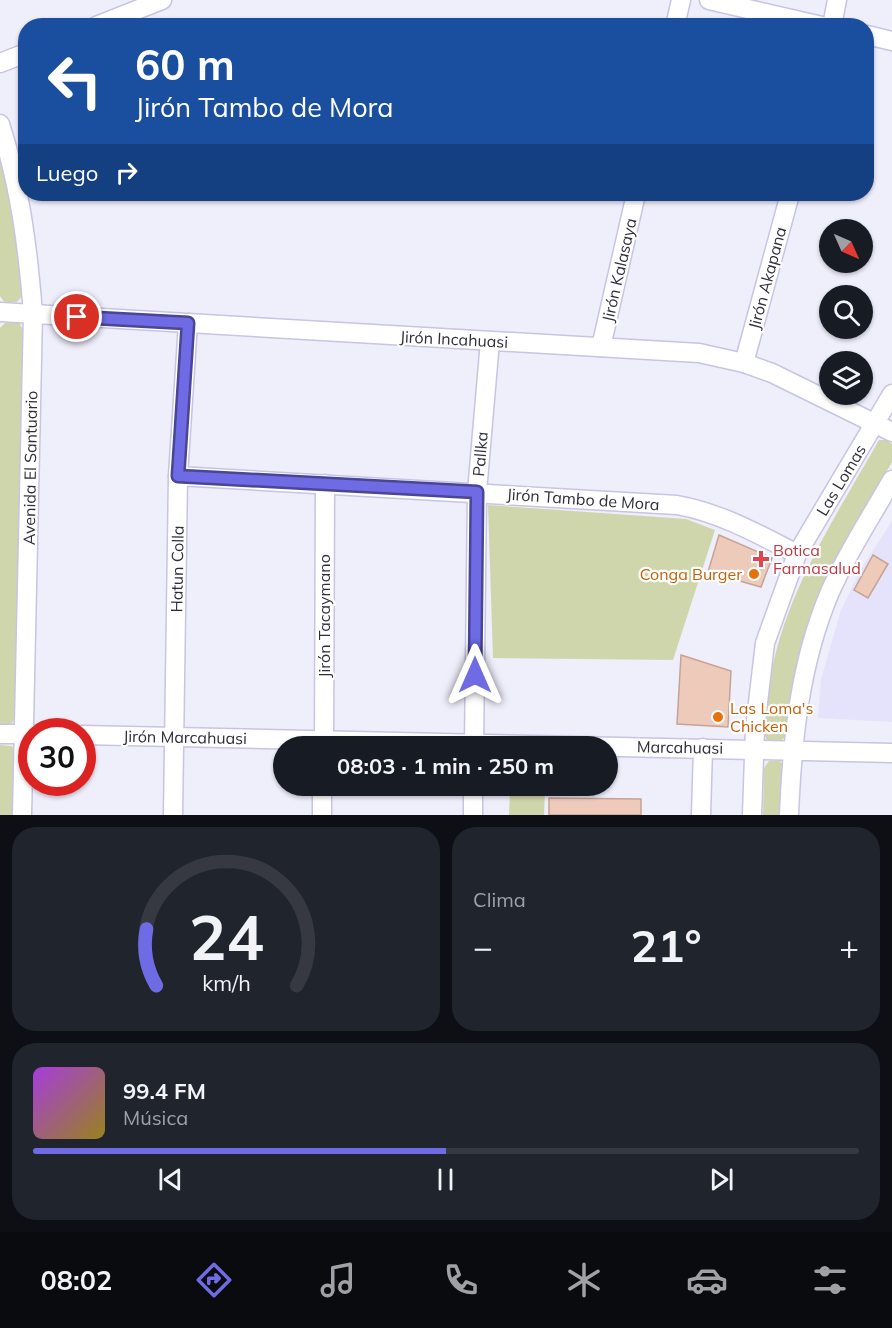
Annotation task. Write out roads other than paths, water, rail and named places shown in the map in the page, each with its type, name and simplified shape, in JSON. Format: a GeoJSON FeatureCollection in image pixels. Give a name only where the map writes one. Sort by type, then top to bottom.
{"type":"FeatureCollection","features":[{"type":"Feature","properties":{"kind":"street"},"geometry":{"type":"LineString","coordinates":[[109,18],[126,7],[162,0]]}},
{"type":"Feature","properties":{"kind":"street"},"geometry":{"type":"LineString","coordinates":[[677,18],[681,0]]}},
{"type":"Feature","properties":{"kind":"street"},"geometry":{"type":"LineString","coordinates":[[709,0],[787,18]]}},
{"type":"Feature","properties":{"kind":"street"},"geometry":{"type":"LineString","coordinates":[[834,18],[837,0]]}},
{"type":"Feature","properties":{"kind":"street"},"geometry":{"type":"LineString","coordinates":[[874,37],[892,41]]}},
{"type":"Feature","properties":{"kind":"street"},"geometry":{"type":"LineString","coordinates":[[0,63],[18,56]]}},
{"type":"Feature","properties":{"kind":"street","name":"Avenida El Santuario"},"geometry":{"type":"LineString","coordinates":[[0,124],[18,195]]}},
{"type":"Feature","properties":{"kind":"street","name":"Avenida El Santuario"},"geometry":{"type":"LineString","coordinates":[[19,201],[29,254],[33,314],[28,718]]}},
{"type":"Feature","properties":{"kind":"street","name":"Jirón Kalasaya"},"geometry":{"type":"LineString","coordinates":[[601,347],[634,201]]}},
{"type":"Feature","properties":{"kind":"street","name":"Jirón Akapana"},"geometry":{"type":"LineString","coordinates":[[744,363],[788,201]]}},
{"type":"Feature","properties":{"kind":"street","name":"Jirón Incahuasi"},"geometry":{"type":"LineString","coordinates":[[0,312],[699,353],[744,363],[798,384],[892,432]]}},
{"type":"Feature","properties":{"kind":"street","name":"Hatun Colla"},"geometry":{"type":"LineString","coordinates":[[173,815],[176,736],[178,476],[188,323]]}},
{"type":"Feature","properties":{"kind":"street","name":"Pallka"},"geometry":{"type":"LineString","coordinates":[[474,736],[477,492],[490,341]]}},
{"type":"Feature","properties":{"kind":"street","name":"Las Lomas"},"geometry":{"type":"LineString","coordinates":[[752,815],[753,749],[765,643],[797,554],[892,394]]}},
{"type":"Feature","properties":{"kind":"street","name":"Jirón Tambo de Mora"},"geometry":{"type":"LineString","coordinates":[[178,476],[677,505],[706,510],[732,520],[797,554]]}},
{"type":"Feature","properties":{"kind":"street"},"geometry":{"type":"LineString","coordinates":[[789,815],[791,750],[807,662],[830,594],[844,562],[892,480]]}},
{"type":"Feature","properties":{"kind":"street","name":"Jirón Tacaymano"},"geometry":{"type":"LineString","coordinates":[[324,736],[325,484]]}},
{"type":"Feature","properties":{"kind":"street"},"geometry":{"type":"LineString","coordinates":[[0,734],[18,734]]}},
{"type":"Feature","properties":{"kind":"street","name":"Jirón Marcahuasi"},"geometry":{"type":"LineString","coordinates":[[96,735],[176,736],[273,741]]}},
{"type":"Feature","properties":{"kind":"street","name":"Marcahuasi"},"geometry":{"type":"LineString","coordinates":[[618,747],[892,753]]}},
{"type":"Feature","properties":{"kind":"street"},"geometry":{"type":"LineString","coordinates":[[702,815],[703,748]]}},
{"type":"Feature","properties":{"kind":"street","name":"Avenida El Santuario"},"geometry":{"type":"LineString","coordinates":[[22,815],[23,796]]}},
{"type":"Feature","properties":{"kind":"street"},"geometry":{"type":"LineString","coordinates":[[322,796],[322,815]]}},
{"type":"Feature","properties":{"kind":"street"},"geometry":{"type":"LineString","coordinates":[[473,796],[473,815]]}},
{"type":"Feature","properties":{"kind":"place","name":"Botica Farmasalud"},"geometry":{"type":"Point","coordinates":[761,559]}},
{"type":"Feature","properties":{"kind":"place","name":"Conga Burger"},"geometry":{"type":"Point","coordinates":[754,574]}},
{"type":"Feature","properties":{"kind":"place","name":"Las Loma's Chicken"},"geometry":{"type":"Point","coordinates":[718,717]}}]}
